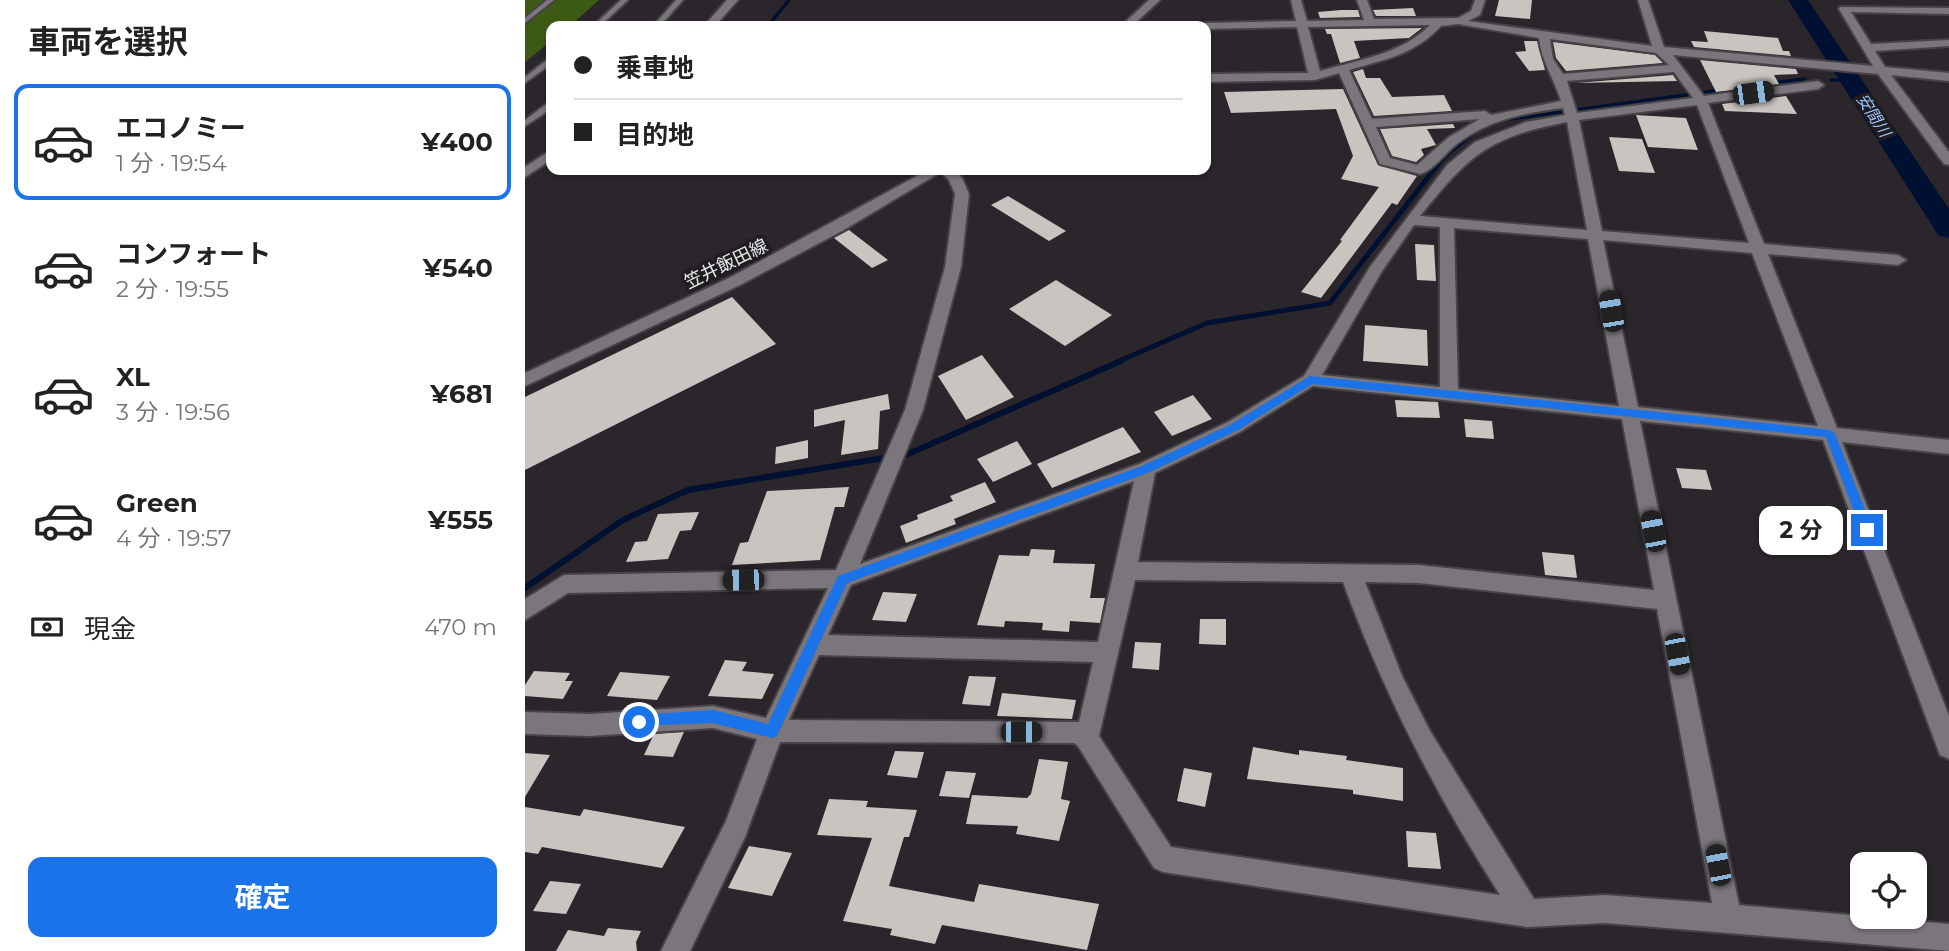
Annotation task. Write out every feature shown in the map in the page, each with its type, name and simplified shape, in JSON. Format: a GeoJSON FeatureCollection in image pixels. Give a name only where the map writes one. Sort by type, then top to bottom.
{"type":"FeatureCollection","features":[{"type":"Feature","properties":{"kind":"street"},"geometry":{"type":"LineString","coordinates":[[714,21],[733,0]]}},
{"type":"Feature","properties":{"kind":"street"},"geometry":{"type":"LineString","coordinates":[[1132,21],[1155,0]]}},
{"type":"Feature","properties":{"kind":"street"},"geometry":{"type":"LineString","coordinates":[[1296,0],[1315,76]]}},
{"type":"Feature","properties":{"kind":"street"},"geometry":{"type":"LineString","coordinates":[[1362,0],[1370,22]]}},
{"type":"Feature","properties":{"kind":"street"},"geometry":{"type":"LineString","coordinates":[[1211,78],[1315,76],[1343,69],[1404,50],[1421,41],[1438,23],[1460,21],[1476,13],[1480,0]]}},
{"type":"Feature","properties":{"kind":"street"},"geometry":{"type":"LineString","coordinates":[[1643,0],[1659,50],[1698,95],[1949,747]]}},
{"type":"Feature","properties":{"kind":"street"},"geometry":{"type":"LineString","coordinates":[[1898,0],[1908,9]]}},
{"type":"Feature","properties":{"kind":"street"},"geometry":{"type":"LineString","coordinates":[[1949,11],[1844,9],[1869,48],[1875,68],[1949,161]]}},
{"type":"Feature","properties":{"kind":"street"},"geometry":{"type":"LineString","coordinates":[[1211,26],[1460,21],[1468,25],[1544,35],[1609,57],[1677,68]]}},
{"type":"Feature","properties":{"kind":"street"},"geometry":{"type":"LineString","coordinates":[[1544,35],[1547,59],[1560,78],[1570,110],[1597,234],[1728,918]]}},
{"type":"Feature","properties":{"kind":"street"},"geometry":{"type":"LineString","coordinates":[[1869,48],[1949,43]]}},
{"type":"Feature","properties":{"kind":"street"},"geometry":{"type":"LineString","coordinates":[[1560,78],[1609,57],[1659,50],[1875,68],[1949,77]]}},
{"type":"Feature","properties":{"kind":"street"},"geometry":{"type":"LineString","coordinates":[[1343,69],[1371,123],[1385,161],[1420,170],[1450,140],[1497,114]]}},
{"type":"Feature","properties":{"kind":"street"},"geometry":{"type":"LineString","coordinates":[[1371,123],[1570,110],[1818,85]]}},
{"type":"Feature","properties":{"kind":"street"},"geometry":{"type":"LineString","coordinates":[[525,611],[564,584],[843,579],[1146,469],[1234,427],[1310,380],[1375,270],[1410,220],[1452,168],[1481,145],[1570,110]]}},
{"type":"Feature","properties":{"kind":"street"},"geometry":{"type":"LineString","coordinates":[[1930,136],[1949,134]]}},
{"type":"Feature","properties":{"kind":"street"},"geometry":{"type":"LineString","coordinates":[[525,173],[546,158]]}},
{"type":"Feature","properties":{"kind":"street","name":"笠井飯田線"},"geometry":{"type":"LineString","coordinates":[[525,380],[635,331],[794,252],[928,175]]}},
{"type":"Feature","properties":{"kind":"street"},"geometry":{"type":"LineString","coordinates":[[675,951],[736,828],[772,731],[843,579],[914,410],[955,257],[963,194],[952,175]]}},
{"type":"Feature","properties":{"kind":"street"},"geometry":{"type":"LineString","coordinates":[[1410,220],[1898,260]]}},
{"type":"Feature","properties":{"kind":"street"},"geometry":{"type":"LineString","coordinates":[[1447,222],[1449,394]]}},
{"type":"Feature","properties":{"kind":"street"},"geometry":{"type":"LineString","coordinates":[[1310,380],[1949,447]]}},
{"type":"Feature","properties":{"kind":"street"},"geometry":{"type":"LineString","coordinates":[[1087,738],[1126,571],[1146,469]]}},
{"type":"Feature","properties":{"kind":"street"},"geometry":{"type":"LineString","coordinates":[[1126,571],[1350,571],[1419,574],[1667,601]]}},
{"type":"Feature","properties":{"kind":"street"},"geometry":{"type":"LineString","coordinates":[[1350,571],[1376,644],[1419,737],[1462,812],[1527,913]]}},
{"type":"Feature","properties":{"kind":"street"},"geometry":{"type":"LineString","coordinates":[[812,645],[1108,652]]}},
{"type":"Feature","properties":{"kind":"street"},"geometry":{"type":"LineString","coordinates":[[525,723],[590,725],[713,717],[772,731],[1076,732],[1087,738],[1163,859],[1527,913],[1605,909],[1949,938]]}},
{"type":"Feature","properties":{"kind":"lane"},"geometry":{"type":"LineString","coordinates":[[525,21],[551,0]]}},
{"type":"Feature","properties":{"kind":"lane"},"geometry":{"type":"LineString","coordinates":[[602,21],[625,0]]}},
{"type":"Feature","properties":{"kind":"lane"},"geometry":{"type":"LineString","coordinates":[[661,21],[680,0]]}},
{"type":"Feature","properties":{"kind":"lane"},"geometry":{"type":"LineString","coordinates":[[525,81],[546,65]]}},
{"type":"Feature","properties":{"kind":"lane"},"geometry":{"type":"LineString","coordinates":[[525,124],[546,109]]}},
{"type":"Feature","properties":{"kind":"green space"},"geometry":{"type":"Polygon","coordinates":[[[525,0],[599,0],[576,21],[546,21],[546,45],[525,62],[525,0]]]}},
{"type":"Feature","properties":{"kind":"building"},"geometry":{"type":"Polygon","coordinates":[[[1499,0],[1532,0],[1530,19],[1495,16],[1499,0]]]}},
{"type":"Feature","properties":{"kind":"building"},"geometry":{"type":"Polygon","coordinates":[[[1413,8],[1416,16],[1376,16],[1373,10],[1413,8]]]}},
{"type":"Feature","properties":{"kind":"building"},"geometry":{"type":"Polygon","coordinates":[[[1358,10],[1360,17],[1320,18],[1318,12],[1358,10]]]}},
{"type":"Feature","properties":{"kind":"building"},"geometry":{"type":"Polygon","coordinates":[[[1422,28],[1409,38],[1354,41],[1360,58],[1340,63],[1331,34],[1327,34],[1325,29],[1422,28]]]}},
{"type":"Feature","properties":{"kind":"building"},"geometry":{"type":"Polygon","coordinates":[[[1704,31],[1778,38],[1783,51],[1789,51],[1791,56],[1694,47],[1691,41],[1708,42],[1704,31]]]}},
{"type":"Feature","properties":{"kind":"building"},"geometry":{"type":"Polygon","coordinates":[[[1524,41],[1537,41],[1545,70],[1529,71],[1515,52],[1526,51],[1524,41]]]}},
{"type":"Feature","properties":{"kind":"building"},"geometry":{"type":"Polygon","coordinates":[[[1553,42],[1655,55],[1663,63],[1566,71],[1556,58],[1553,42]]]}},
{"type":"Feature","properties":{"kind":"building"},"geometry":{"type":"Polygon","coordinates":[[[1700,60],[1796,69],[1798,74],[1774,75],[1779,84],[1716,92],[1700,60]]]}},
{"type":"Feature","properties":{"kind":"building"},"geometry":{"type":"Polygon","coordinates":[[[1363,69],[1366,78],[1380,78],[1392,97],[1444,95],[1452,111],[1374,116],[1353,72],[1363,69]]]}},
{"type":"Feature","properties":{"kind":"building"},"geometry":{"type":"Polygon","coordinates":[[[1673,75],[1677,81],[1576,83],[1673,75]]]}},
{"type":"Feature","properties":{"kind":"building"},"geometry":{"type":"Polygon","coordinates":[[[1343,89],[1378,165],[1417,176],[1397,205],[1392,203],[1321,298],[1301,292],[1342,241],[1340,240],[1379,187],[1341,179],[1353,156],[1336,109],[1231,113],[1224,92],[1343,89]]]}},
{"type":"Feature","properties":{"kind":"building"},"geometry":{"type":"Polygon","coordinates":[[[1786,96],[1797,114],[1725,111],[1722,104],[1786,96]]]}},
{"type":"Feature","properties":{"kind":"building"},"geometry":{"type":"Polygon","coordinates":[[[1636,115],[1686,118],[1698,150],[1648,147],[1636,115]]]}},
{"type":"Feature","properties":{"kind":"building"},"geometry":{"type":"Polygon","coordinates":[[[1453,124],[1455,128],[1427,129],[1436,145],[1421,149],[1424,155],[1416,162],[1392,156],[1380,129],[1453,124]]]}},
{"type":"Feature","properties":{"kind":"building"},"geometry":{"type":"Polygon","coordinates":[[[1609,137],[1642,139],[1655,173],[1619,171],[1609,137]]]}},
{"type":"Feature","properties":{"kind":"building"},"geometry":{"type":"Polygon","coordinates":[[[1008,196],[1066,231],[1049,241],[991,205],[1008,196]]]}},
{"type":"Feature","properties":{"kind":"building"},"geometry":{"type":"Polygon","coordinates":[[[849,230],[888,260],[872,268],[834,238],[849,230]]]}},
{"type":"Feature","properties":{"kind":"building"},"geometry":{"type":"Polygon","coordinates":[[[1415,244],[1434,245],[1436,281],[1417,280],[1415,244]]]}},
{"type":"Feature","properties":{"kind":"building"},"geometry":{"type":"Polygon","coordinates":[[[1056,280],[1112,315],[1065,346],[1009,309],[1056,280]]]}},
{"type":"Feature","properties":{"kind":"building"},"geometry":{"type":"Polygon","coordinates":[[[732,297],[776,344],[525,470],[525,397],[732,297]]]}},
{"type":"Feature","properties":{"kind":"building"},"geometry":{"type":"Polygon","coordinates":[[[1365,325],[1427,330],[1428,366],[1363,361],[1365,325]]]}},
{"type":"Feature","properties":{"kind":"building"},"geometry":{"type":"Polygon","coordinates":[[[982,355],[1014,397],[966,420],[938,376],[982,355]]]}},
{"type":"Feature","properties":{"kind":"building"},"geometry":{"type":"Polygon","coordinates":[[[888,394],[890,409],[880,411],[878,449],[841,455],[845,420],[814,427],[814,410],[888,394]]]}},
{"type":"Feature","properties":{"kind":"building"},"geometry":{"type":"Polygon","coordinates":[[[1193,395],[1212,419],[1172,436],[1154,412],[1193,395]]]}},
{"type":"Feature","properties":{"kind":"building"},"geometry":{"type":"Polygon","coordinates":[[[1395,400],[1438,402],[1440,418],[1397,417],[1395,400]]]}},
{"type":"Feature","properties":{"kind":"building"},"geometry":{"type":"Polygon","coordinates":[[[1464,419],[1492,421],[1494,439],[1466,437],[1464,419]]]}},
{"type":"Feature","properties":{"kind":"building"},"geometry":{"type":"Polygon","coordinates":[[[1123,427],[1141,452],[1052,488],[1037,464],[1123,427]]]}},
{"type":"Feature","properties":{"kind":"building"},"geometry":{"type":"Polygon","coordinates":[[[808,440],[808,458],[775,464],[776,447],[808,440]]]}},
{"type":"Feature","properties":{"kind":"building"},"geometry":{"type":"Polygon","coordinates":[[[1017,441],[1032,464],[993,482],[977,459],[1017,441]]]}},
{"type":"Feature","properties":{"kind":"building"},"geometry":{"type":"Polygon","coordinates":[[[1676,468],[1706,470],[1712,490],[1682,488],[1676,468]]]}},
{"type":"Feature","properties":{"kind":"building"},"geometry":{"type":"Polygon","coordinates":[[[985,482],[996,502],[954,519],[956,524],[906,543],[900,526],[918,519],[917,515],[953,501],[950,496],[985,482]]]}},
{"type":"Feature","properties":{"kind":"building"},"geometry":{"type":"Polygon","coordinates":[[[849,487],[844,507],[835,507],[820,560],[732,565],[740,543],[748,542],[767,491],[849,487]]]}},
{"type":"Feature","properties":{"kind":"building"},"geometry":{"type":"Polygon","coordinates":[[[699,512],[691,530],[680,531],[668,559],[626,562],[635,542],[647,541],[658,514],[699,512]]]}},
{"type":"Feature","properties":{"kind":"building"},"geometry":{"type":"Polygon","coordinates":[[[1031,549],[1055,550],[1053,563],[1095,564],[1090,598],[1105,598],[1100,623],[1070,621],[1069,632],[1042,630],[1043,623],[1005,621],[1004,627],[977,625],[999,555],[1029,556],[1031,549]]]}},
{"type":"Feature","properties":{"kind":"building"},"geometry":{"type":"Polygon","coordinates":[[[1542,552],[1574,555],[1577,578],[1545,575],[1542,552]]]}},
{"type":"Feature","properties":{"kind":"building"},"geometry":{"type":"Polygon","coordinates":[[[883,592],[917,594],[906,622],[872,620],[883,592]]]}},
{"type":"Feature","properties":{"kind":"building"},"geometry":{"type":"Polygon","coordinates":[[[1200,619],[1226,619],[1226,645],[1199,644],[1200,619]]]}},
{"type":"Feature","properties":{"kind":"building"},"geometry":{"type":"Polygon","coordinates":[[[1135,642],[1161,643],[1159,670],[1132,668],[1135,642]]]}},
{"type":"Feature","properties":{"kind":"building"},"geometry":{"type":"Polygon","coordinates":[[[725,660],[747,662],[742,671],[774,674],[762,699],[708,696],[725,660]]]}},
{"type":"Feature","properties":{"kind":"building"},"geometry":{"type":"Polygon","coordinates":[[[534,671],[570,673],[565,681],[573,681],[563,699],[525,696],[525,685],[534,671]]]}},
{"type":"Feature","properties":{"kind":"building"},"geometry":{"type":"Polygon","coordinates":[[[620,672],[670,676],[657,700],[607,696],[620,672]]]}},
{"type":"Feature","properties":{"kind":"building"},"geometry":{"type":"Polygon","coordinates":[[[969,676],[996,677],[990,706],[962,704],[969,676]]]}},
{"type":"Feature","properties":{"kind":"building"},"geometry":{"type":"Polygon","coordinates":[[[1002,693],[1076,700],[1072,719],[997,716],[1002,693]]]}},
{"type":"Feature","properties":{"kind":"building"},"geometry":{"type":"Polygon","coordinates":[[[684,732],[673,757],[644,755],[654,734],[684,732]]]}},
{"type":"Feature","properties":{"kind":"building"},"geometry":{"type":"Polygon","coordinates":[[[1253,747],[1299,755],[1299,750],[1347,756],[1346,760],[1403,768],[1403,801],[1353,794],[1353,790],[1247,779],[1253,747]]]}},
{"type":"Feature","properties":{"kind":"building"},"geometry":{"type":"Polygon","coordinates":[[[895,751],[924,752],[917,778],[887,775],[895,751]]]}},
{"type":"Feature","properties":{"kind":"building"},"geometry":{"type":"Polygon","coordinates":[[[525,753],[550,755],[525,797],[525,753]]]}},
{"type":"Feature","properties":{"kind":"building"},"geometry":{"type":"Polygon","coordinates":[[[1039,759],[1068,762],[1061,799],[1070,801],[1059,841],[1016,834],[1018,826],[966,824],[972,795],[1027,798],[1031,794],[1039,759]]]}},
{"type":"Feature","properties":{"kind":"building"},"geometry":{"type":"Polygon","coordinates":[[[1184,768],[1212,773],[1205,807],[1177,801],[1184,768]]]}},
{"type":"Feature","properties":{"kind":"building"},"geometry":{"type":"Polygon","coordinates":[[[946,771],[976,773],[969,798],[939,796],[946,771]]]}},
{"type":"Feature","properties":{"kind":"building"},"geometry":{"type":"Polygon","coordinates":[[[829,799],[868,801],[866,807],[917,810],[909,837],[904,837],[889,886],[974,902],[979,884],[1099,904],[1087,950],[942,925],[935,944],[890,935],[892,929],[843,921],[872,838],[817,835],[829,799]]]}},
{"type":"Feature","properties":{"kind":"building"},"geometry":{"type":"Polygon","coordinates":[[[525,807],[580,816],[584,809],[685,827],[662,868],[542,847],[538,854],[525,852],[525,807]]]}},
{"type":"Feature","properties":{"kind":"building"},"geometry":{"type":"Polygon","coordinates":[[[1406,831],[1436,833],[1441,869],[1408,867],[1406,831]]]}},
{"type":"Feature","properties":{"kind":"building"},"geometry":{"type":"Polygon","coordinates":[[[749,846],[792,853],[772,896],[728,888],[749,846]]]}},
{"type":"Feature","properties":{"kind":"building"},"geometry":{"type":"Polygon","coordinates":[[[550,881],[581,884],[566,914],[533,911],[550,881]]]}},
{"type":"Feature","properties":{"kind":"building"},"geometry":{"type":"Polygon","coordinates":[[[608,928],[641,931],[636,942],[637,951],[556,951],[568,930],[604,936],[608,928]]]}},
{"type":"Feature","properties":{"kind":"waterway"},"geometry":{"type":"LineString","coordinates":[[772,21],[789,0]]}},
{"type":"Feature","properties":{"kind":"waterway","name":"安間川"},"geometry":{"type":"LineString","coordinates":[[1798,0],[1949,230]]}},
{"type":"Feature","properties":{"kind":"waterway"},"geometry":{"type":"LineString","coordinates":[[1771,83],[1805,79]]}},
{"type":"Feature","properties":{"kind":"waterway"},"geometry":{"type":"LineString","coordinates":[[1831,80],[1850,80]]}},
{"type":"Feature","properties":{"kind":"waterway"},"geometry":{"type":"LineString","coordinates":[[1442,159],[1479,129],[1502,120],[1722,90]]}},
{"type":"Feature","properties":{"kind":"waterway"},"geometry":{"type":"LineString","coordinates":[[1117,362],[1207,323],[1330,303],[1442,159]]}},
{"type":"Feature","properties":{"kind":"waterway"},"geometry":{"type":"LineString","coordinates":[[525,588],[623,520],[688,490],[908,454],[1121,361]]}},
{"type":"Feature","properties":{"kind":"route"},"geometry":{"type":"LineString","coordinates":[[639,722],[713,717],[772,731],[843,579],[1146,469],[1234,427],[1310,380],[1830,434],[1867,530]]}}]}
